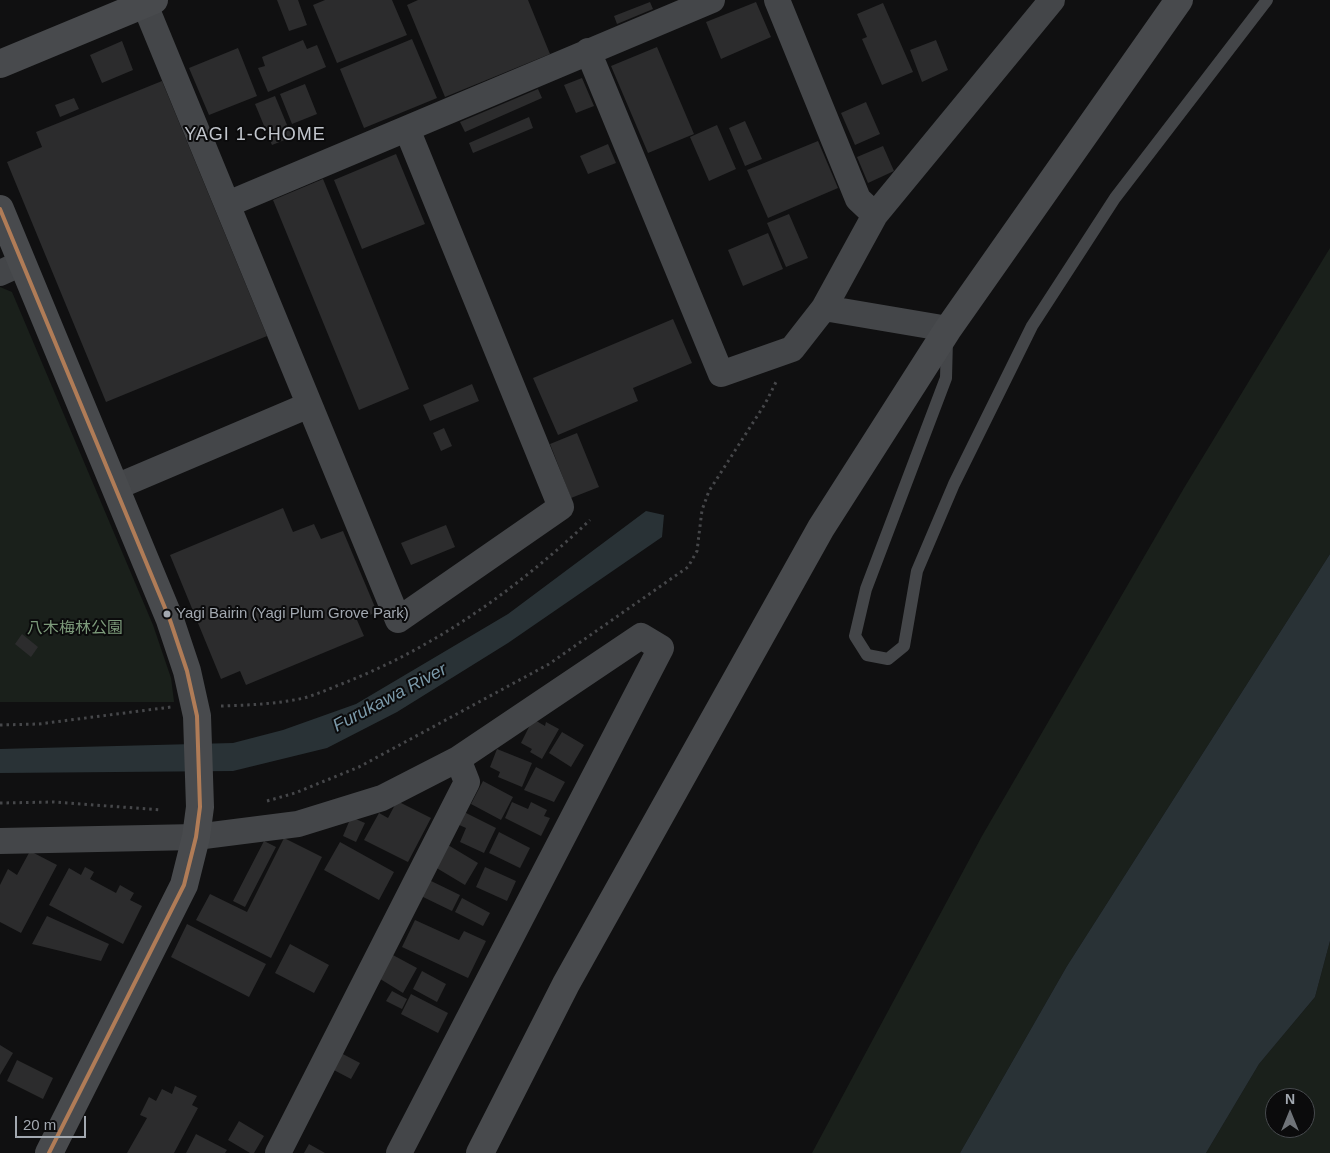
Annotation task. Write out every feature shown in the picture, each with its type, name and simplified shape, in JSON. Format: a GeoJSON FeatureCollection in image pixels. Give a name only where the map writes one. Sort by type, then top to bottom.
{"type":"FeatureCollection","features":[{"type":"Feature","properties":{"kind":"street"},"geometry":{"type":"LineString","coordinates":[[228,204],[588,50],[673,7],[712,0]]}},
{"type":"Feature","properties":{"kind":"street"},"geometry":{"type":"LineString","coordinates":[[777,0],[858,199],[874,215]]}},
{"type":"Feature","properties":{"kind":"street"},"geometry":{"type":"LineString","coordinates":[[588,50],[721,374],[792,349],[824,308],[874,215],[1052,0]]}},
{"type":"Feature","properties":{"kind":"street"},"geometry":{"type":"LineString","coordinates":[[480,1153],[566,984],[821,528],[948,329],[1179,0]]}},
{"type":"Feature","properties":{"kind":"street"},"geometry":{"type":"LineString","coordinates":[[0,64],[148,1],[308,405],[398,620],[561,507],[406,129]]}},
{"type":"Feature","properties":{"kind":"street"},"geometry":{"type":"LineString","coordinates":[[0,209],[11,268],[116,487],[170,620],[187,671],[188,711],[200,807],[196,837],[184,885],[49,1153]]}},
{"type":"Feature","properties":{"kind":"street"},"geometry":{"type":"LineString","coordinates":[[824,308],[948,329]]}},
{"type":"Feature","properties":{"kind":"street"},"geometry":{"type":"LineString","coordinates":[[116,487],[308,405]]}},
{"type":"Feature","properties":{"kind":"street"},"geometry":{"type":"LineString","coordinates":[[0,841],[196,837],[298,824],[382,798],[458,759],[640,636],[661,648],[399,1153]]}},
{"type":"Feature","properties":{"kind":"street"},"geometry":{"type":"LineString","coordinates":[[278,1153],[467,782],[458,759]]}},
{"type":"Feature","properties":{"kind":"lane"},"geometry":{"type":"LineString","coordinates":[[948,329],[946,378],[866,588],[855,636],[867,656],[888,659],[904,646],[917,571],[954,484],[1032,326],[1115,198],[1267,0]]}},
{"type":"Feature","properties":{"kind":"path"},"geometry":{"type":"LineString","coordinates":[[262,802],[295,792],[359,767],[549,664],[688,567],[697,552],[702,510],[708,491],[765,404],[792,349]]}},
{"type":"Feature","properties":{"kind":"path"},"geometry":{"type":"LineString","coordinates":[[0,725],[39,724],[99,717],[142,709],[188,711]]}},
{"type":"Feature","properties":{"kind":"path"},"geometry":{"type":"LineString","coordinates":[[0,803],[54,802],[172,811]]}},
{"type":"Feature","properties":{"kind":"green space"},"geometry":{"type":"Polygon","coordinates":[[[1330,248],[1330,554],[1067,966],[960,1153],[812,1153],[982,836],[1184,488],[1330,248]]]}},
{"type":"Feature","properties":{"kind":"green space","name":"八木梅林公園"},"geometry":{"type":"Polygon","coordinates":[[[0,287],[12,292],[153,625],[171,678],[174,702],[0,702],[0,287]]]}},
{"type":"Feature","properties":{"kind":"green space"},"geometry":{"type":"Polygon","coordinates":[[[1330,941],[1330,1153],[1206,1153],[1259,1064],[1315,997],[1330,941]]]}},
{"type":"Feature","properties":{"kind":"water","name":"Furukawa River"},"geometry":{"type":"Polygon","coordinates":[[[646,511],[664,515],[662,537],[508,643],[397,712],[327,748],[233,771],[0,773],[0,749],[233,743],[283,730],[356,704],[508,614],[646,511]]]}},
{"type":"Feature","properties":{"kind":"water"},"geometry":{"type":"Polygon","coordinates":[[[1330,554],[1330,941],[1315,997],[1259,1064],[1206,1153],[960,1153],[1067,966],[1330,554]]]}},
{"type":"Feature","properties":{"kind":"building"},"geometry":{"type":"Polygon","coordinates":[[[277,0],[298,0],[307,25],[289,31],[277,0]]]}},
{"type":"Feature","properties":{"kind":"building"},"geometry":{"type":"Polygon","coordinates":[[[325,0],[392,0],[407,35],[337,63],[313,5],[325,0]]]}},
{"type":"Feature","properties":{"kind":"building"},"geometry":{"type":"Polygon","coordinates":[[[418,0],[528,0],[550,54],[445,97],[407,5],[418,0]]]}},
{"type":"Feature","properties":{"kind":"building"},"geometry":{"type":"Polygon","coordinates":[[[650,2],[653,9],[617,24],[614,16],[650,2]]]}},
{"type":"Feature","properties":{"kind":"building"},"geometry":{"type":"Polygon","coordinates":[[[756,2],[771,37],[721,59],[706,22],[756,2]]]}},
{"type":"Feature","properties":{"kind":"building"},"geometry":{"type":"Polygon","coordinates":[[[883,3],[913,72],[882,85],[862,39],[867,37],[857,14],[883,3]]]}},
{"type":"Feature","properties":{"kind":"building"},"geometry":{"type":"Polygon","coordinates":[[[412,39],[437,98],[364,128],[340,69],[412,39]]]}},
{"type":"Feature","properties":{"kind":"building"},"geometry":{"type":"Polygon","coordinates":[[[303,40],[307,49],[317,45],[326,67],[268,92],[258,68],[265,66],[262,57],[303,40]]]}},
{"type":"Feature","properties":{"kind":"building"},"geometry":{"type":"Polygon","coordinates":[[[936,40],[948,70],[922,82],[910,50],[936,40]]]}},
{"type":"Feature","properties":{"kind":"building"},"geometry":{"type":"Polygon","coordinates":[[[122,41],[133,70],[102,83],[90,55],[122,41]]]}},
{"type":"Feature","properties":{"kind":"building"},"geometry":{"type":"Polygon","coordinates":[[[657,47],[694,134],[648,153],[611,66],[657,47]]]}},
{"type":"Feature","properties":{"kind":"building"},"geometry":{"type":"Polygon","coordinates":[[[238,48],[257,96],[209,115],[189,68],[238,48]]]}},
{"type":"Feature","properties":{"kind":"building"},"geometry":{"type":"Polygon","coordinates":[[[582,78],[594,106],[576,113],[564,85],[582,78]]]}},
{"type":"Feature","properties":{"kind":"building"},"geometry":{"type":"Polygon","coordinates":[[[162,81],[267,336],[106,402],[7,162],[42,147],[36,132],[162,81]]]}},
{"type":"Feature","properties":{"kind":"building"},"geometry":{"type":"Polygon","coordinates":[[[305,84],[317,114],[292,124],[280,94],[305,84]]]}},
{"type":"Feature","properties":{"kind":"building"},"geometry":{"type":"Polygon","coordinates":[[[538,89],[542,98],[465,132],[460,122],[538,89]]]}},
{"type":"Feature","properties":{"kind":"building"},"geometry":{"type":"Polygon","coordinates":[[[275,96],[292,137],[272,145],[255,104],[275,96]]]}},
{"type":"Feature","properties":{"kind":"building"},"geometry":{"type":"Polygon","coordinates":[[[74,98],[79,109],[60,117],[55,105],[74,98]]]}},
{"type":"Feature","properties":{"kind":"building"},"geometry":{"type":"Polygon","coordinates":[[[866,102],[880,134],[855,145],[841,113],[866,102]]]}},
{"type":"Feature","properties":{"kind":"building"},"geometry":{"type":"Polygon","coordinates":[[[529,117],[533,128],[473,153],[469,143],[529,117]]]}},
{"type":"Feature","properties":{"kind":"building"},"geometry":{"type":"Polygon","coordinates":[[[745,121],[762,159],[745,166],[729,128],[745,121]]]}},
{"type":"Feature","properties":{"kind":"building"},"geometry":{"type":"Polygon","coordinates":[[[717,125],[736,169],[709,181],[690,137],[717,125]]]}},
{"type":"Feature","properties":{"kind":"building"},"geometry":{"type":"Polygon","coordinates":[[[818,141],[838,188],[768,218],[747,170],[818,141]]]}},
{"type":"Feature","properties":{"kind":"building"},"geometry":{"type":"Polygon","coordinates":[[[608,144],[616,163],[588,174],[580,156],[608,144]]]}},
{"type":"Feature","properties":{"kind":"building"},"geometry":{"type":"Polygon","coordinates":[[[883,146],[894,171],[868,183],[857,157],[883,146]]]}},
{"type":"Feature","properties":{"kind":"building"},"geometry":{"type":"Polygon","coordinates":[[[396,154],[425,224],[362,249],[334,180],[396,154]]]}},
{"type":"Feature","properties":{"kind":"building"},"geometry":{"type":"Polygon","coordinates":[[[323,179],[409,389],[359,410],[273,200],[323,179]]]}},
{"type":"Feature","properties":{"kind":"building"},"geometry":{"type":"Polygon","coordinates":[[[789,214],[808,258],[786,267],[767,223],[789,214]]]}},
{"type":"Feature","properties":{"kind":"building"},"geometry":{"type":"Polygon","coordinates":[[[768,233],[783,269],[743,286],[728,250],[768,233]]]}},
{"type":"Feature","properties":{"kind":"building"},"geometry":{"type":"Polygon","coordinates":[[[673,319],[692,363],[633,388],[638,401],[558,435],[533,378],[673,319]]]}},
{"type":"Feature","properties":{"kind":"building"},"geometry":{"type":"Polygon","coordinates":[[[472,384],[479,401],[430,421],[423,405],[472,384]]]}},
{"type":"Feature","properties":{"kind":"building"},"geometry":{"type":"Polygon","coordinates":[[[444,428],[452,446],[441,451],[433,433],[444,428]]]}},
{"type":"Feature","properties":{"kind":"building"},"geometry":{"type":"Polygon","coordinates":[[[577,433],[599,487],[571,498],[550,444],[577,433]]]}},
{"type":"Feature","properties":{"kind":"building"},"geometry":{"type":"Polygon","coordinates":[[[283,508],[293,532],[314,524],[321,539],[343,531],[377,612],[357,620],[364,636],[246,685],[240,671],[221,679],[170,555],[283,508]]]}},
{"type":"Feature","properties":{"kind":"building"},"geometry":{"type":"Polygon","coordinates":[[[446,525],[455,547],[411,565],[401,543],[446,525]]]}},
{"type":"Feature","properties":{"kind":"building"},"geometry":{"type":"Polygon","coordinates":[[[22,634],[38,647],[31,657],[15,644],[22,634]]]}},
{"type":"Feature","properties":{"kind":"building"},"geometry":{"type":"Polygon","coordinates":[[[533,719],[545,726],[546,722],[559,729],[542,759],[530,752],[532,749],[521,743],[533,719]]]}},
{"type":"Feature","properties":{"kind":"building"},"geometry":{"type":"Polygon","coordinates":[[[562,732],[584,745],[571,767],[549,753],[562,732]]]}},
{"type":"Feature","properties":{"kind":"building"},"geometry":{"type":"Polygon","coordinates":[[[497,749],[532,763],[522,787],[498,777],[500,772],[490,767],[497,749]]]}},
{"type":"Feature","properties":{"kind":"building"},"geometry":{"type":"Polygon","coordinates":[[[536,767],[565,782],[554,802],[524,790],[536,767]]]}},
{"type":"Feature","properties":{"kind":"building"},"geometry":{"type":"Polygon","coordinates":[[[483,781],[513,797],[501,820],[471,804],[483,781]]]}},
{"type":"Feature","properties":{"kind":"building"},"geometry":{"type":"Polygon","coordinates":[[[397,801],[431,818],[408,862],[364,840],[379,813],[388,818],[397,801]]]}},
{"type":"Feature","properties":{"kind":"building"},"geometry":{"type":"Polygon","coordinates":[[[512,802],[528,809],[531,802],[547,810],[544,816],[550,818],[541,836],[505,818],[512,802]]]}},
{"type":"Feature","properties":{"kind":"building"},"geometry":{"type":"Polygon","coordinates":[[[464,812],[496,828],[484,853],[460,842],[466,828],[457,824],[464,812]]]}},
{"type":"Feature","properties":{"kind":"building"},"geometry":{"type":"Polygon","coordinates":[[[351,817],[365,823],[356,842],[343,836],[351,817]]]}},
{"type":"Feature","properties":{"kind":"building"},"geometry":{"type":"Polygon","coordinates":[[[499,832],[530,848],[520,868],[489,853],[499,832]]]}},
{"type":"Feature","properties":{"kind":"building"},"geometry":{"type":"Polygon","coordinates":[[[284,838],[322,857],[271,958],[196,920],[210,894],[247,912],[284,838]]]}},
{"type":"Feature","properties":{"kind":"building"},"geometry":{"type":"Polygon","coordinates":[[[264,841],[276,847],[245,907],[233,901],[264,841]]]}},
{"type":"Feature","properties":{"kind":"building"},"geometry":{"type":"Polygon","coordinates":[[[340,842],[394,872],[379,900],[324,870],[340,842]]]}},
{"type":"Feature","properties":{"kind":"building"},"geometry":{"type":"Polygon","coordinates":[[[448,845],[478,863],[465,885],[435,867],[448,845]]]}},
{"type":"Feature","properties":{"kind":"building"},"geometry":{"type":"Polygon","coordinates":[[[30,851],[57,865],[21,933],[0,922],[0,885],[8,869],[17,875],[30,851]]]}},
{"type":"Feature","properties":{"kind":"building"},"geometry":{"type":"Polygon","coordinates":[[[85,867],[94,872],[90,879],[116,893],[120,885],[134,893],[130,900],[142,906],[123,944],[49,905],[69,868],[81,875],[85,867]]]}},
{"type":"Feature","properties":{"kind":"building"},"geometry":{"type":"Polygon","coordinates":[[[485,867],[516,881],[507,901],[476,887],[485,867]]]}},
{"type":"Feature","properties":{"kind":"building"},"geometry":{"type":"Polygon","coordinates":[[[429,880],[460,895],[452,911],[421,896],[429,880]]]}},
{"type":"Feature","properties":{"kind":"building"},"geometry":{"type":"Polygon","coordinates":[[[462,898],[490,913],[483,926],[455,912],[462,898]]]}},
{"type":"Feature","properties":{"kind":"building"},"geometry":{"type":"Polygon","coordinates":[[[47,916],[109,944],[101,961],[32,944],[47,916]]]}},
{"type":"Feature","properties":{"kind":"building"},"geometry":{"type":"Polygon","coordinates":[[[415,920],[459,940],[464,931],[486,941],[468,978],[402,947],[415,920]]]}},
{"type":"Feature","properties":{"kind":"building"},"geometry":{"type":"Polygon","coordinates":[[[187,924],[266,964],[249,997],[171,957],[187,924]]]}},
{"type":"Feature","properties":{"kind":"building"},"geometry":{"type":"Polygon","coordinates":[[[290,944],[329,965],[314,993],[275,973],[290,944]]]}},
{"type":"Feature","properties":{"kind":"building"},"geometry":{"type":"Polygon","coordinates":[[[391,954],[417,968],[403,993],[377,977],[391,954]]]}},
{"type":"Feature","properties":{"kind":"building"},"geometry":{"type":"Polygon","coordinates":[[[422,971],[446,984],[437,1002],[413,989],[422,971]]]}},
{"type":"Feature","properties":{"kind":"building"},"geometry":{"type":"Polygon","coordinates":[[[392,991],[407,999],[402,1009],[386,1001],[392,991]]]}},
{"type":"Feature","properties":{"kind":"building"},"geometry":{"type":"Polygon","coordinates":[[[411,994],[448,1013],[438,1033],[401,1014],[411,994]]]}},
{"type":"Feature","properties":{"kind":"building"},"geometry":{"type":"Polygon","coordinates":[[[0,1045],[13,1053],[0,1075],[0,1045]]]}},
{"type":"Feature","properties":{"kind":"building"},"geometry":{"type":"Polygon","coordinates":[[[339,1052],[360,1063],[351,1079],[330,1068],[339,1052]]]}},
{"type":"Feature","properties":{"kind":"building"},"geometry":{"type":"Polygon","coordinates":[[[17,1060],[53,1078],[43,1099],[7,1081],[17,1060]]]}},
{"type":"Feature","properties":{"kind":"building"},"geometry":{"type":"Polygon","coordinates":[[[175,1086],[197,1096],[192,1105],[198,1108],[174,1153],[127,1153],[147,1118],[140,1115],[149,1097],[156,1101],[162,1089],[172,1094],[175,1086]]]}},
{"type":"Feature","properties":{"kind":"building"},"geometry":{"type":"Polygon","coordinates":[[[239,1121],[264,1136],[254,1153],[250,1153],[228,1140],[239,1121]]]}},
{"type":"Feature","properties":{"kind":"building"},"geometry":{"type":"Polygon","coordinates":[[[196,1134],[227,1150],[225,1153],[186,1153],[196,1134]]]}},
{"type":"Feature","properties":{"kind":"building"},"geometry":{"type":"Polygon","coordinates":[[[309,1144],[325,1153],[304,1153],[309,1144]]]}},
{"type":"Feature","properties":{"kind":"transit line"},"geometry":{"type":"LineString","coordinates":[[0,209],[170,620],[187,671],[197,716],[200,807],[196,837],[184,885],[49,1153]]}},
{"type":"Feature","properties":{"kind":"place","name":"Yagi Bairin (Yagi Plum Grove Park)"},"geometry":{"type":"Point","coordinates":[167,614]}},
{"type":"Feature","properties":{"kind":"district","name":"YAGI 1-CHOME"},"geometry":{"type":"Point","coordinates":[255,135]}}]}
